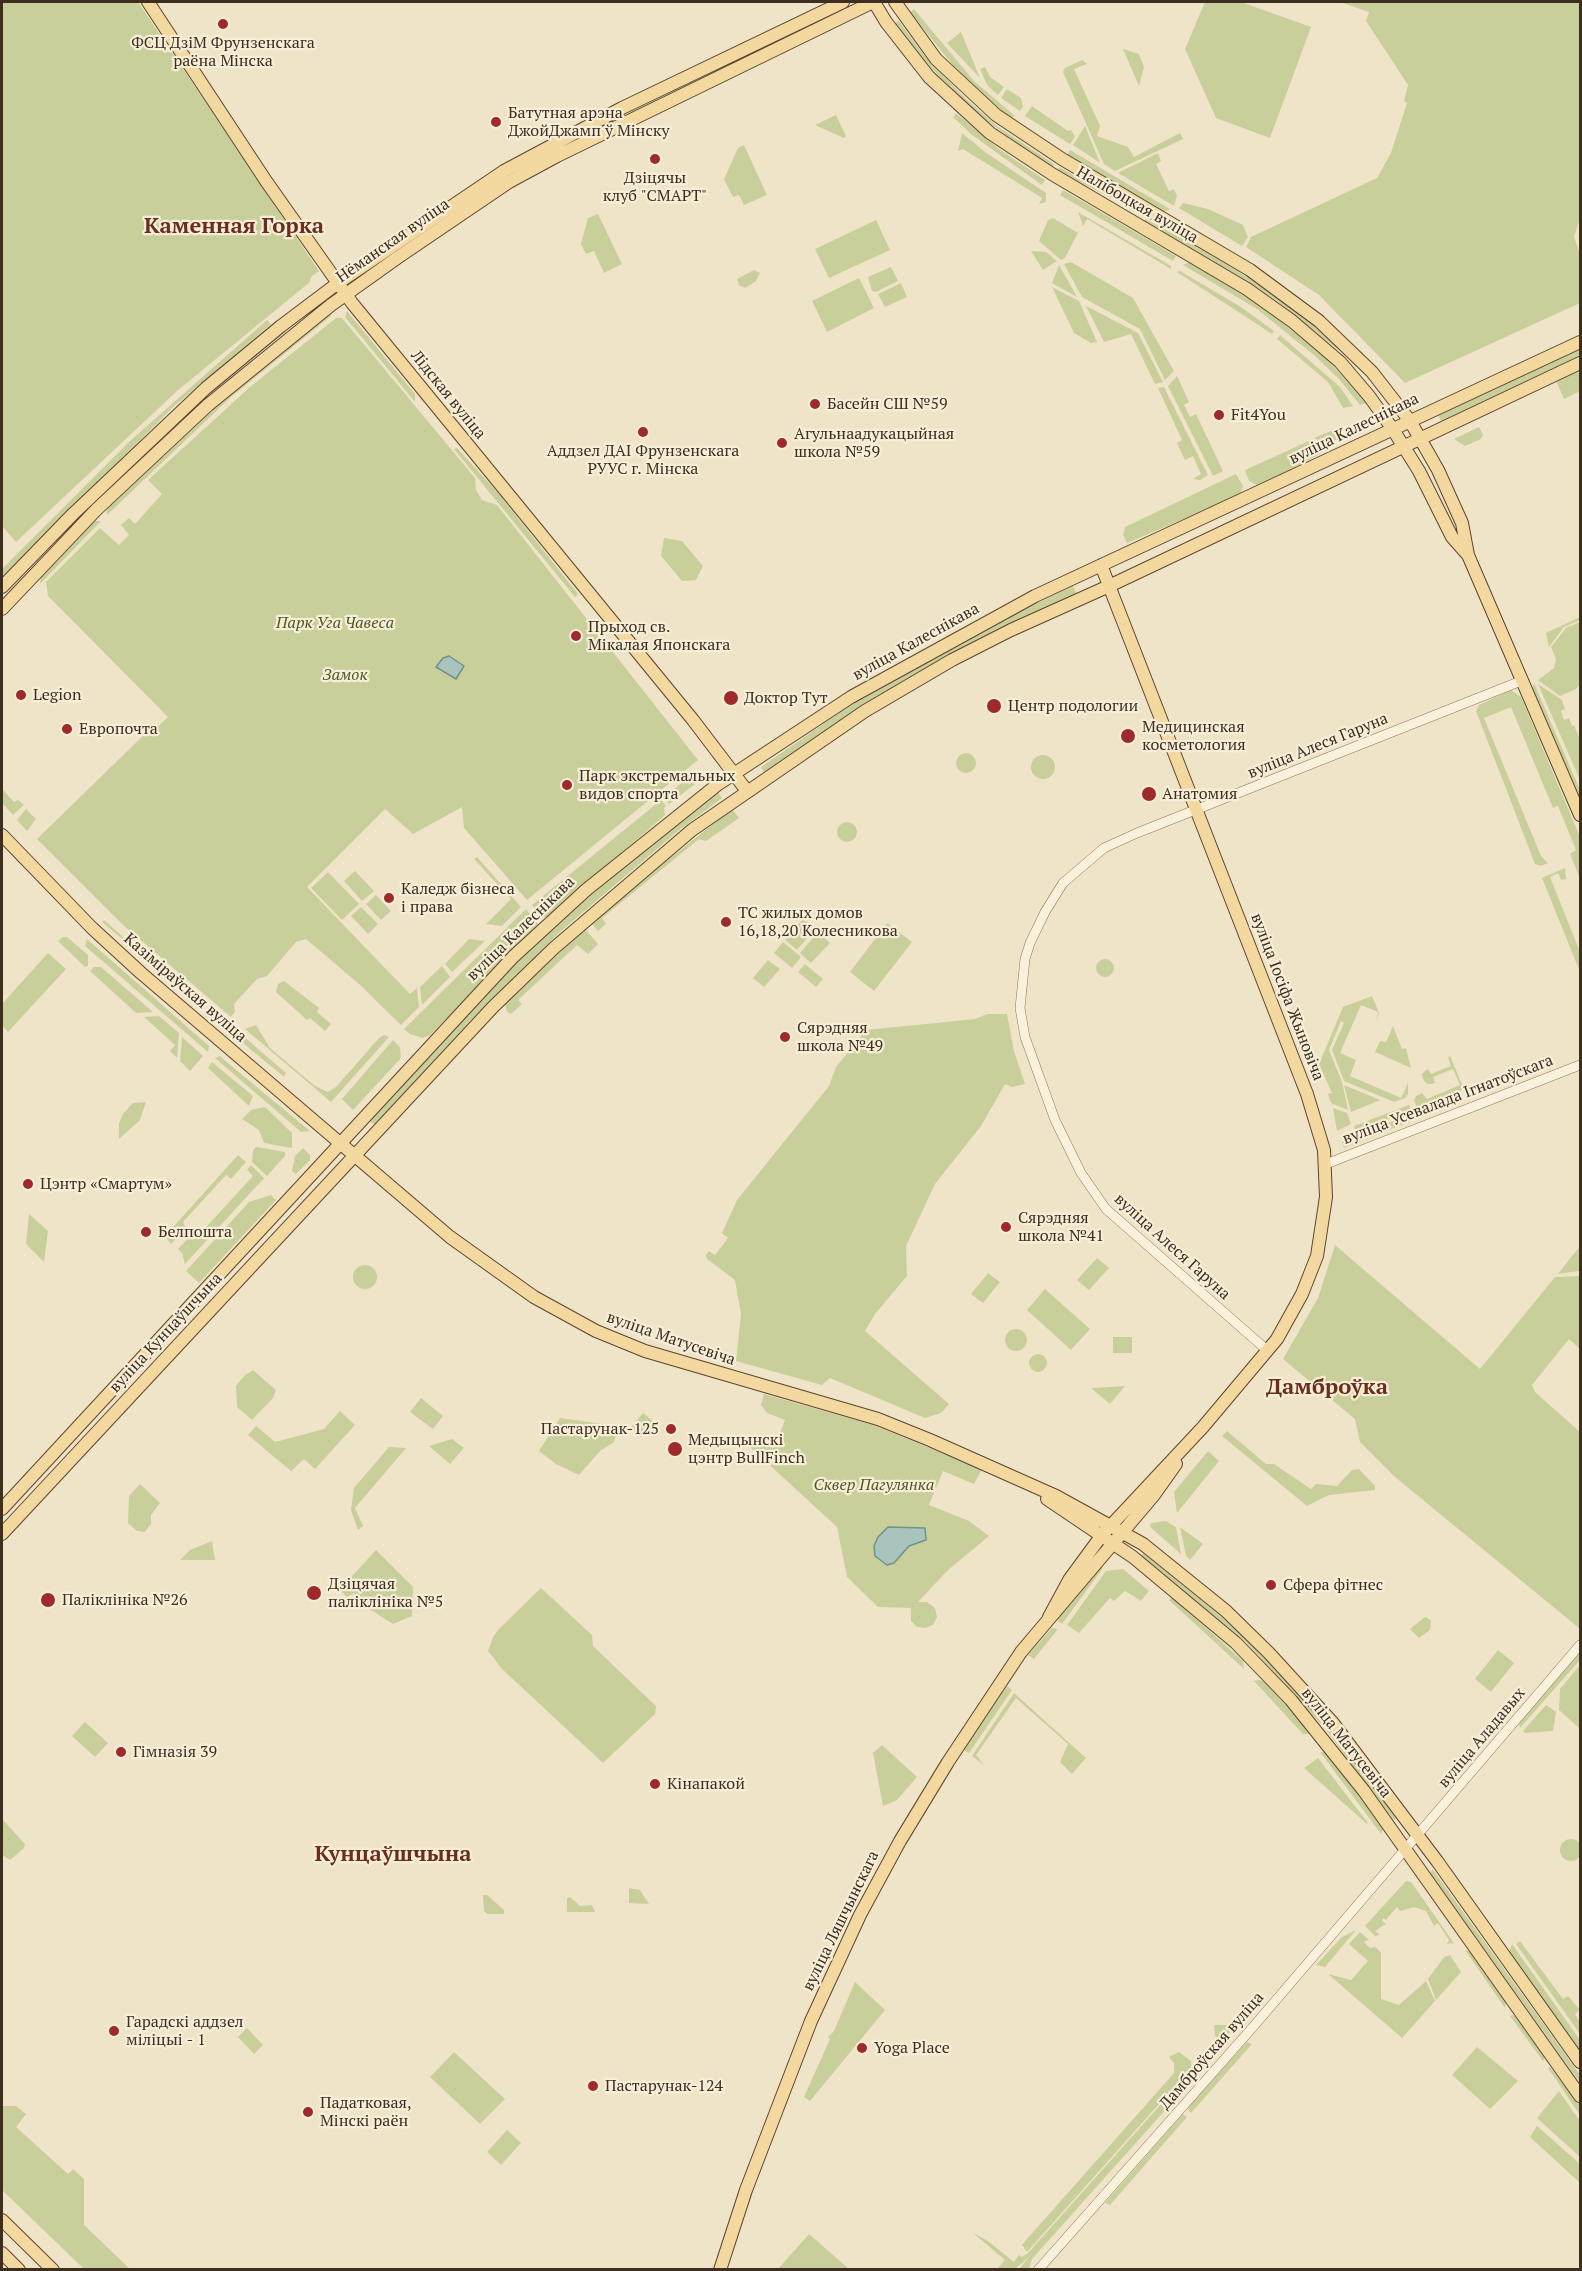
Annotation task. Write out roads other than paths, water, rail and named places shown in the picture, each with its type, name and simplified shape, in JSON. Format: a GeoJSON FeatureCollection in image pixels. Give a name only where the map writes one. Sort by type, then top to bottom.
{"type":"FeatureCollection","features":[{"type":"Feature","properties":{"kind":"main road","name":"Лідская вуліца"},"geometry":{"type":"LineString","coordinates":[[148,2],[266,181],[346,294],[747,791]]}},
{"type":"Feature","properties":{"kind":"main road","name":"Нёманская вуліца"},"geometry":{"type":"LineString","coordinates":[[2,609],[96,510],[208,405],[265,356],[346,294],[555,151],[662,89],[843,2]]}},
{"type":"Feature","properties":{"kind":"main road","name":"Нёманская вуліца"},"geometry":{"type":"LineString","coordinates":[[2,587],[73,514],[206,388],[281,326],[338,283],[504,171],[555,151],[873,2]]}},
{"type":"Feature","properties":{"kind":"main road","name":"Налібоцкая вуліца"},"geometry":{"type":"LineString","coordinates":[[873,2],[929,77],[974,119],[1052,174],[1229,278],[1293,321],[1356,380],[1392,428],[1405,447],[1452,537],[1468,555]]}},
{"type":"Feature","properties":{"kind":"main road","name":"Налібоцкая вуліца"},"geometry":{"type":"LineString","coordinates":[[895,2],[936,59],[983,105],[1036,143],[1250,270],[1306,310],[1372,372],[1422,439],[1459,516],[1468,555]]}},
{"type":"Feature","properties":{"kind":"main road"},"geometry":{"type":"LineString","coordinates":[[1135,222],[1143,207]]}},
{"type":"Feature","properties":{"kind":"main road","name":"вуліца Калеснікава"},"geometry":{"type":"LineString","coordinates":[[340,1142],[476,995],[546,925],[617,864],[734,773],[851,697],[1035,596],[1581,342]]}},
{"type":"Feature","properties":{"kind":"main road","name":"вуліца Калеснікава"},"geometry":{"type":"LineString","coordinates":[[357,1156],[486,1014],[554,948],[647,866],[747,791],[865,711],[952,660],[1011,630],[1581,363]]}},
{"type":"Feature","properties":{"kind":"main road"},"geometry":{"type":"LineString","coordinates":[[1468,555],[1521,681],[1579,808]]}},
{"type":"Feature","properties":{"kind":"main road","name":"вуліца Іосіфа Жыновіча"},"geometry":{"type":"LineString","coordinates":[[1101,565],[1308,1094],[1326,1164],[1326,1197],[1317,1256],[1298,1303],[1268,1351],[1203,1426],[1102,1535]]}},
{"type":"Feature","properties":{"kind":"main road"},"geometry":{"type":"LineString","coordinates":[[18,570],[28,580]]}},
{"type":"Feature","properties":{"kind":"main road","name":"Казіміраўская вуліца"},"geometry":{"type":"LineString","coordinates":[[2,835],[92,928],[141,973],[357,1156]]}},
{"type":"Feature","properties":{"kind":"main road","name":"вуліца Кунцаўшчына"},"geometry":{"type":"LineString","coordinates":[[2,1509],[340,1142]]}},
{"type":"Feature","properties":{"kind":"main road","name":"вуліца Кунцаўшчына"},"geometry":{"type":"LineString","coordinates":[[2,1534],[357,1156]]}},
{"type":"Feature","properties":{"kind":"main road","name":"вуліца Матусевіча"},"geometry":{"type":"LineString","coordinates":[[357,1156],[490,1267],[557,1310],[612,1339],[645,1351],[838,1407],[930,1440],[1056,1496],[1123,1532],[1226,1611],[1269,1653],[1333,1723],[1581,2062]]}},
{"type":"Feature","properties":{"kind":"main road","name":"вуліца Іосіфа Жыновіча"},"geometry":{"type":"LineString","coordinates":[[1123,1532],[1154,1496],[1203,1426]]}},
{"type":"Feature","properties":{"kind":"main road","name":"вуліца Матусевіча"},"geometry":{"type":"LineString","coordinates":[[1016,1479],[1114,1543],[1212,1622],[1261,1667],[1320,1734],[1406,1850],[1581,2096]]}},
{"type":"Feature","properties":{"kind":"main road","name":"вуліца Ляшчынскага"},"geometry":{"type":"LineString","coordinates":[[720,2270],[746,2190],[810,2025],[860,1915],[948,1762],[1021,1652],[1123,1532]]}},
{"type":"Feature","properties":{"kind":"main road","name":"вуліца Ляшчынскага"},"geometry":{"type":"LineString","coordinates":[[1049,1617],[1070,1580],[1102,1535]]}},
{"type":"Feature","properties":{"kind":"main road"},"geometry":{"type":"LineString","coordinates":[[2,2220],[53,2270]]}},
{"type":"Feature","properties":{"kind":"main road"},"geometry":{"type":"LineString","coordinates":[[2,2253],[19,2270]]}},
{"type":"Feature","properties":{"kind":"street","name":"вуліца Алеся Гаруна"},"geometry":{"type":"LineString","coordinates":[[1268,1351],[1106,1209],[1081,1173],[1035,1070],[1025,1037],[1020,1008],[1027,951],[1045,912],[1064,883],[1104,848],[1128,836],[1521,681]]}},
{"type":"Feature","properties":{"kind":"street","name":"вуліца Усевалада Ігнатоўскага"},"geometry":{"type":"LineString","coordinates":[[1326,1164],[1581,1065]]}},
{"type":"Feature","properties":{"kind":"street","name":"вуліца Аладавых"},"geometry":{"type":"LineString","coordinates":[[1406,1850],[1581,1646]]}},
{"type":"Feature","properties":{"kind":"street","name":"Дамброўская вуліца"},"geometry":{"type":"LineString","coordinates":[[1038,2270],[1406,1850]]}},
{"type":"Feature","properties":{"kind":"water"},"geometry":{"type":"Polygon","coordinates":[[[449,656],[464,666],[456,679],[436,667],[443,658],[449,656]]]}},
{"type":"Feature","properties":{"kind":"water"},"geometry":{"type":"Polygon","coordinates":[[[888,1527],[925,1528],[926,1540],[909,1546],[894,1563],[887,1565],[875,1556],[874,1546],[878,1537],[888,1527]]]}},
{"type":"Feature","properties":{"kind":"place","name":"ФСЦ ДзіМ Фрунзенскага раёна Мінска"},"geometry":{"type":"Point","coordinates":[223,24]}},
{"type":"Feature","properties":{"kind":"place","name":"Батутная арэна ДжойДжамп ў Мінску"},"geometry":{"type":"Point","coordinates":[496,122]}},
{"type":"Feature","properties":{"kind":"place","name":"Дзіцячы клуб \"СМАРТ\""},"geometry":{"type":"Point","coordinates":[655,159]}},
{"type":"Feature","properties":{"kind":"place","name":"Басейн СШ №59"},"geometry":{"type":"Point","coordinates":[815,404]}},
{"type":"Feature","properties":{"kind":"place","name":"Fit4You"},"geometry":{"type":"Point","coordinates":[1219,415]}},
{"type":"Feature","properties":{"kind":"place","name":"Аддзел ДАІ Фрунзенскага РУУС г. Мінска"},"geometry":{"type":"Point","coordinates":[643,432]}},
{"type":"Feature","properties":{"kind":"place","name":"Агульнаадукацыйная школа №59"},"geometry":{"type":"Point","coordinates":[782,443]}},
{"type":"Feature","properties":{"kind":"place","name":"Прыход св. Мікалая Японскага"},"geometry":{"type":"Point","coordinates":[576,636]}},
{"type":"Feature","properties":{"kind":"place","name":"Legion"},"geometry":{"type":"Point","coordinates":[21,695]}},
{"type":"Feature","properties":{"kind":"place","name":"Доктор Тут"},"geometry":{"type":"Point","coordinates":[731,698]}},
{"type":"Feature","properties":{"kind":"place","name":"Центр подологии"},"geometry":{"type":"Point","coordinates":[994,706]}},
{"type":"Feature","properties":{"kind":"place","name":"Европочта"},"geometry":{"type":"Point","coordinates":[67,729]}},
{"type":"Feature","properties":{"kind":"place","name":"Медицинская косметология"},"geometry":{"type":"Point","coordinates":[1128,736]}},
{"type":"Feature","properties":{"kind":"place","name":"Парк экстремальных видов спорта"},"geometry":{"type":"Point","coordinates":[567,785]}},
{"type":"Feature","properties":{"kind":"place","name":"Анатомия"},"geometry":{"type":"Point","coordinates":[1149,794]}},
{"type":"Feature","properties":{"kind":"place","name":"Каледж бізнеса і права"},"geometry":{"type":"Point","coordinates":[389,898]}},
{"type":"Feature","properties":{"kind":"place","name":"ТС жилых домов 16,18,20 Колесникова"},"geometry":{"type":"Point","coordinates":[726,922]}},
{"type":"Feature","properties":{"kind":"place","name":"Сярэдняя школа №49"},"geometry":{"type":"Point","coordinates":[785,1037]}},
{"type":"Feature","properties":{"kind":"place","name":"Цэнтр «Смартум»"},"geometry":{"type":"Point","coordinates":[28,1184]}},
{"type":"Feature","properties":{"kind":"place","name":"Сярэдняя школа №41"},"geometry":{"type":"Point","coordinates":[1006,1227]}},
{"type":"Feature","properties":{"kind":"place","name":"Белпошта"},"geometry":{"type":"Point","coordinates":[146,1232]}},
{"type":"Feature","properties":{"kind":"place","name":"Пастарунак-125"},"geometry":{"type":"Point","coordinates":[671,1429]}},
{"type":"Feature","properties":{"kind":"place","name":"Медыцынскі цэнтр BullFinch"},"geometry":{"type":"Point","coordinates":[675,1449]}},
{"type":"Feature","properties":{"kind":"place","name":"Сфера фітнес"},"geometry":{"type":"Point","coordinates":[1271,1585]}},
{"type":"Feature","properties":{"kind":"place","name":"Дзіцячая паліклініка №5"},"geometry":{"type":"Point","coordinates":[314,1593]}},
{"type":"Feature","properties":{"kind":"place","name":"Паліклініка №26"},"geometry":{"type":"Point","coordinates":[48,1600]}},
{"type":"Feature","properties":{"kind":"place","name":"Гімназія 39"},"geometry":{"type":"Point","coordinates":[121,1752]}},
{"type":"Feature","properties":{"kind":"place","name":"Кінапакой"},"geometry":{"type":"Point","coordinates":[655,1784]}},
{"type":"Feature","properties":{"kind":"place","name":"Гарадскі аддзел міліцыі - 1"},"geometry":{"type":"Point","coordinates":[114,2031]}},
{"type":"Feature","properties":{"kind":"place","name":"Yoga Place"},"geometry":{"type":"Point","coordinates":[862,2048]}},
{"type":"Feature","properties":{"kind":"place","name":"Пастарунак-124"},"geometry":{"type":"Point","coordinates":[593,2086]}},
{"type":"Feature","properties":{"kind":"place","name":"Падатковая, Мінскі раён"},"geometry":{"type":"Point","coordinates":[308,2112]}},
{"type":"Feature","properties":{"kind":"district","name":"Каменная Горка"},"geometry":{"type":"Point","coordinates":[234,227]}},
{"type":"Feature","properties":{"kind":"district","name":"Дамброўка"},"geometry":{"type":"Point","coordinates":[1327,1388]}},
{"type":"Feature","properties":{"kind":"district","name":"Кунцаўшчына"},"geometry":{"type":"Point","coordinates":[393,1855]}},
{"type":"Feature","properties":{"kind":"park label","name":"Парк Уга Чавеса"},"geometry":{"type":"Point","coordinates":[335,623]}},
{"type":"Feature","properties":{"kind":"park label","name":"Замок"},"geometry":{"type":"Point","coordinates":[345,675]}},
{"type":"Feature","properties":{"kind":"park label","name":"Сквер Пагулянка"},"geometry":{"type":"Point","coordinates":[874,1485]}}]}
